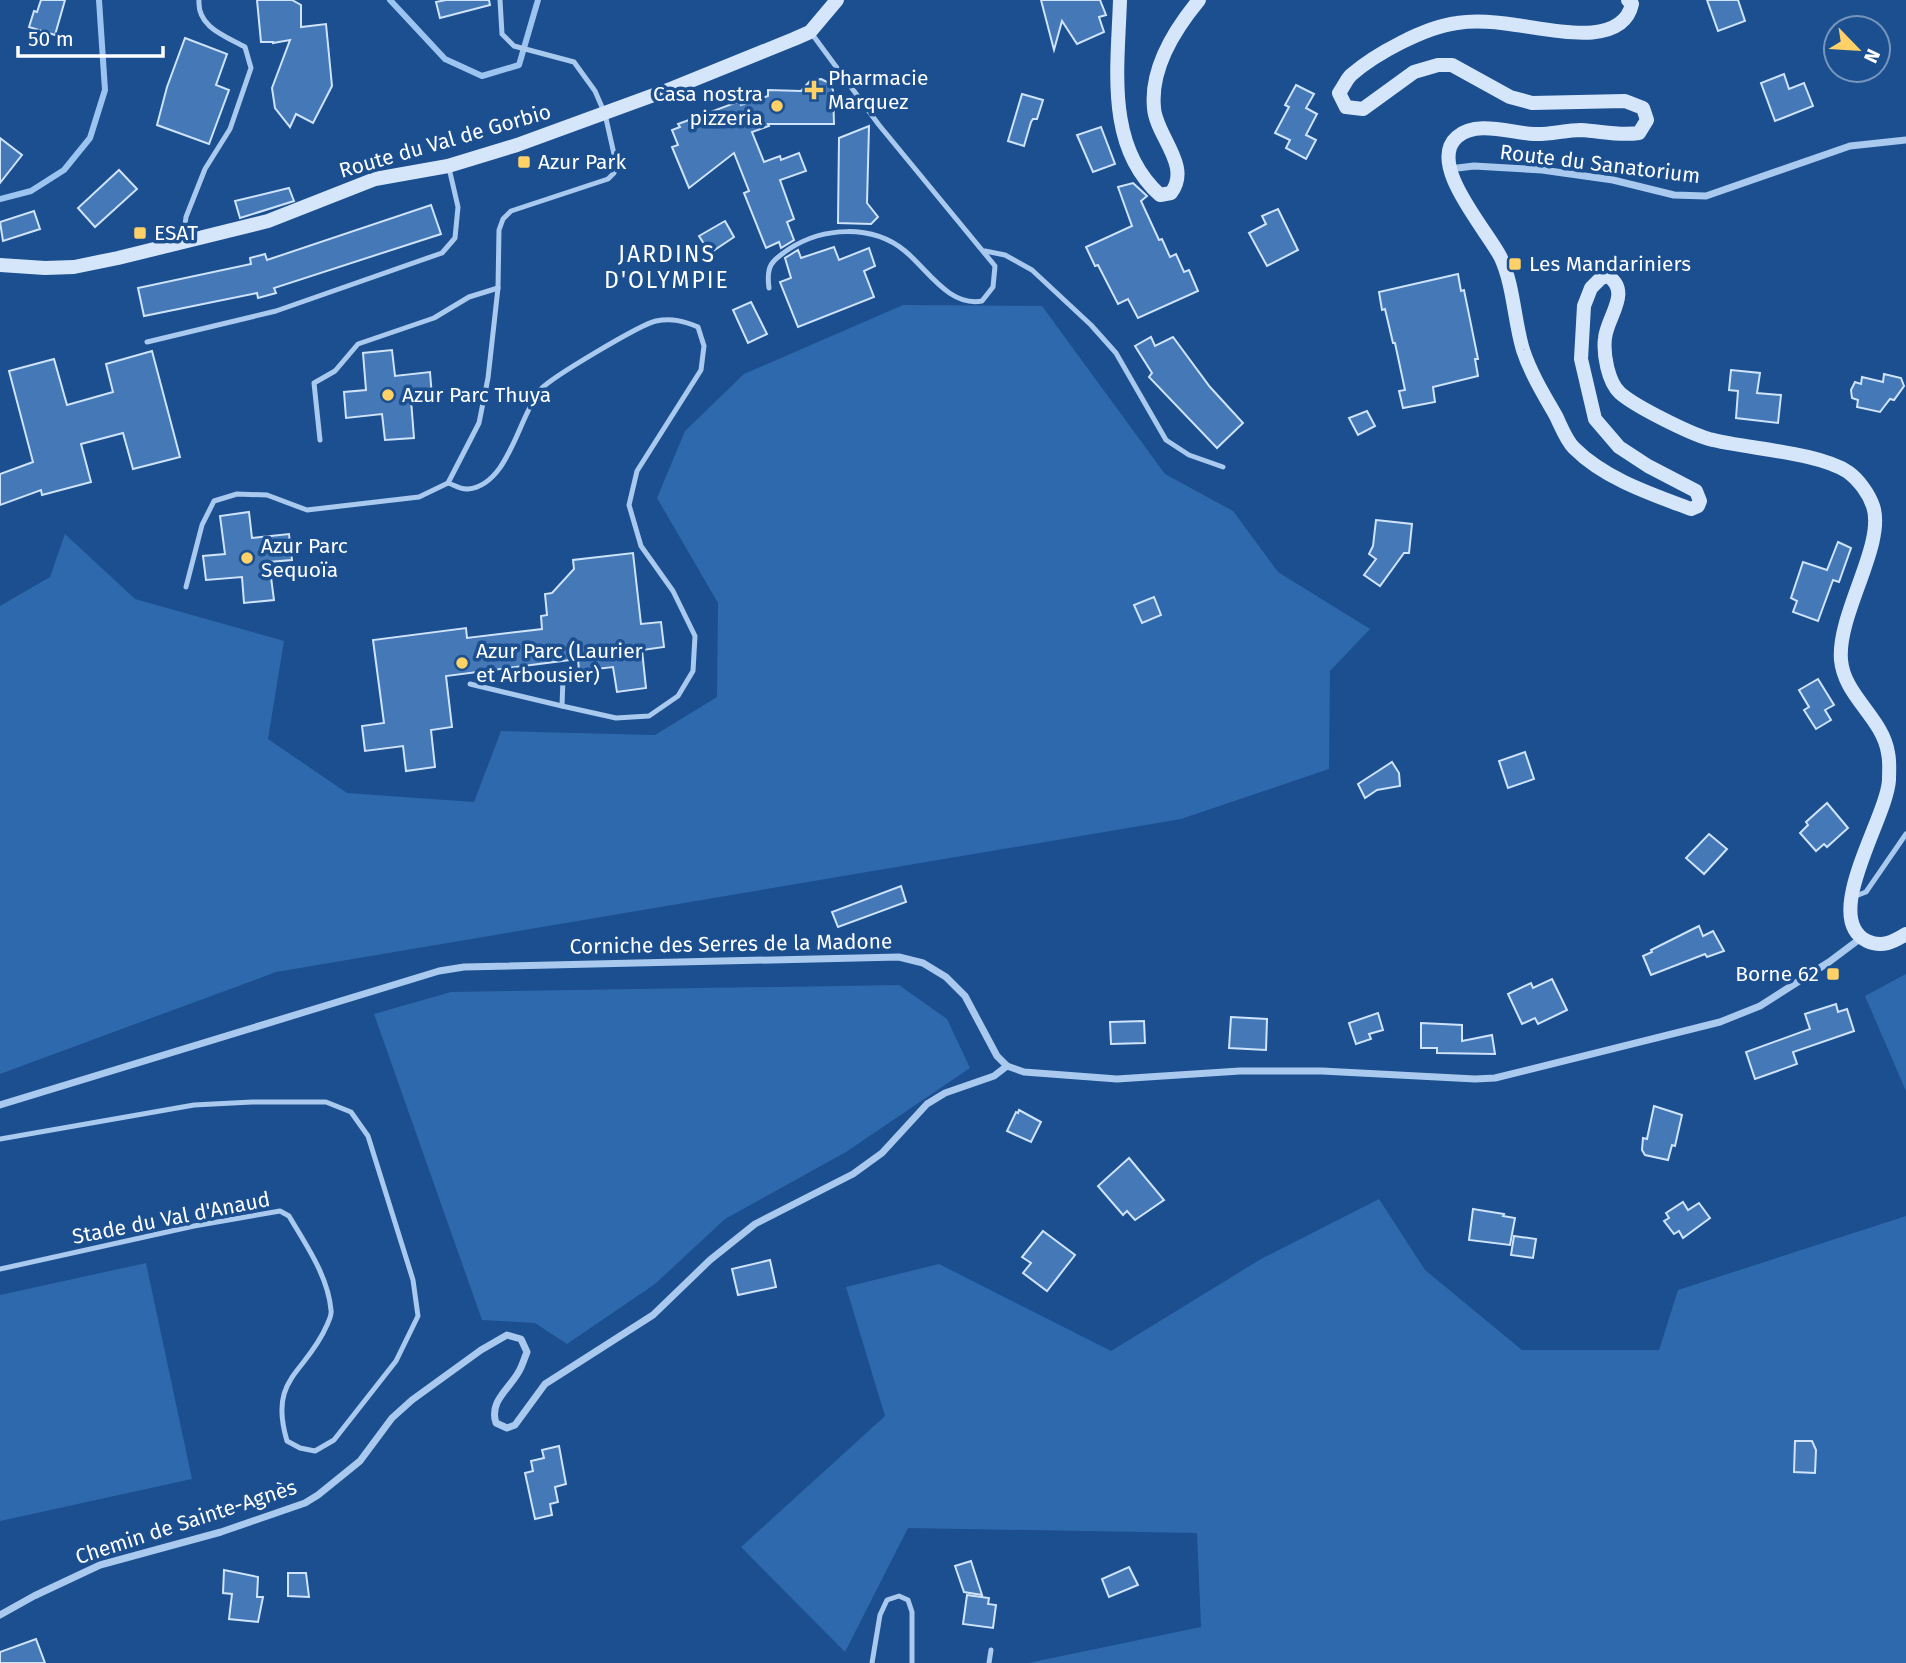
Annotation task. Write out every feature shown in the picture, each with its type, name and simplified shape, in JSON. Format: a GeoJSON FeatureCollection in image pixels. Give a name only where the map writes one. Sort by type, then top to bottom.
{"type":"FeatureCollection","features":[{"type":"Feature","properties":{"kind":"street","name":"Route du Val de Gorbio"},"geometry":{"type":"LineString","coordinates":[[0,265],[75,267],[268,221],[375,179],[448,166],[605,114],[711,74],[810,32],[837,0]]}},
{"type":"Feature","properties":{"kind":"street"},"geometry":{"type":"LineString","coordinates":[[1119,0],[1117,106],[1123,134],[1134,163],[1146,183],[1160,195],[1171,194],[1178,184],[1178,169],[1153,110],[1155,82],[1166,48],[1183,19],[1199,0]]}},
{"type":"Feature","properties":{"kind":"street"},"geometry":{"type":"LineString","coordinates":[[1629,0],[1632,4],[1629,14],[1621,24],[1601,31],[1564,34],[1491,22],[1455,23],[1426,32],[1388,50],[1349,76],[1339,93],[1346,107],[1363,109],[1414,72],[1438,65],[1452,65],[1471,73],[1510,97],[1532,103],[1625,102],[1643,108],[1647,120],[1639,133],[1622,136],[1580,130],[1535,134],[1478,129],[1463,132],[1453,140],[1447,153],[1449,169],[1461,194],[1501,258],[1523,348],[1533,375],[1573,447],[1599,468],[1644,491],[1691,509],[1698,506],[1700,501],[1696,491],[1648,466],[1619,447],[1595,419],[1581,359],[1584,306],[1591,288],[1601,278],[1608,276],[1616,281],[1619,289],[1605,337],[1607,366],[1616,390],[1633,403],[1707,438],[1821,461],[1848,472],[1863,486],[1874,508],[1874,536],[1841,637],[1841,662],[1848,685],[1872,718],[1888,752],[1889,782],[1850,898],[1849,919],[1861,938],[1873,944],[1888,944],[1906,934]]}},
{"type":"Feature","properties":{"kind":"street","name":"Route du Sanatorium"},"geometry":{"type":"LineString","coordinates":[[1449,169],[1474,166],[1542,170],[1613,180],[1674,195],[1706,196],[1850,146],[1906,140]]}},
{"type":"Feature","properties":{"kind":"street"},"geometry":{"type":"LineString","coordinates":[[1007,1066],[1024,1072],[1117,1079],[1240,1071],[1322,1071],[1495,1078],[1720,1023],[1760,1006],[1861,938]]}},
{"type":"Feature","properties":{"kind":"street","name":"Corniche des Serres de la Madone"},"geometry":{"type":"LineString","coordinates":[[0,1105],[400,982],[464,967],[899,957],[923,963],[946,977],[965,996],[997,1056],[1007,1066]]}},
{"type":"Feature","properties":{"kind":"street","name":"Chemin de Sainte-Agnès"},"geometry":{"type":"LineString","coordinates":[[0,1615],[34,1596],[100,1566],[221,1532],[305,1503],[360,1461],[392,1418],[412,1400],[481,1350],[508,1335],[521,1339],[527,1352],[519,1372],[498,1398],[493,1414],[496,1423],[507,1428],[515,1425],[545,1384],[653,1315],[710,1260],[755,1224],[853,1174],[881,1153],[927,1104],[945,1093],[994,1076],[1007,1066]]}},
{"type":"Feature","properties":{"kind":"lane"},"geometry":{"type":"LineString","coordinates":[[182,243],[186,217],[205,169],[229,129],[251,68],[245,47],[205,24],[198,10],[199,0]]}},
{"type":"Feature","properties":{"kind":"lane"},"geometry":{"type":"LineString","coordinates":[[186,587],[202,525],[214,501],[237,494],[267,495],[307,510],[419,498],[448,483],[479,423],[488,378],[498,288],[499,230],[503,219],[511,211],[608,179],[614,173],[616,163],[605,114],[595,91],[574,62],[514,46],[502,34],[500,0]]}},
{"type":"Feature","properties":{"kind":"lane"},"geometry":{"type":"LineString","coordinates":[[769,288],[767,273],[771,264],[785,252],[801,242],[845,230],[883,239],[902,249],[941,287],[959,299],[971,303],[982,301],[993,287],[995,266],[879,125],[810,32]]}},
{"type":"Feature","properties":{"kind":"lane"},"geometry":{"type":"LineString","coordinates":[[147,342],[276,311],[442,253],[455,238],[458,207],[448,166]]}},
{"type":"Feature","properties":{"kind":"lane"},"geometry":{"type":"LineString","coordinates":[[984,251],[1005,255],[1032,270],[1091,325],[1116,353],[1166,440],[1189,456],[1223,467]]}},
{"type":"Feature","properties":{"kind":"lane"},"geometry":{"type":"LineString","coordinates":[[320,440],[314,383],[335,371],[358,344],[434,317],[469,297],[498,288]]}},
{"type":"Feature","properties":{"kind":"lane"},"geometry":{"type":"LineString","coordinates":[[448,483],[465,490],[478,487],[491,477],[506,461],[527,408],[543,387],[561,373],[654,321],[683,320],[698,327],[704,346],[701,370],[637,471],[629,505],[641,546],[673,591],[695,636],[693,671],[678,696],[649,716],[616,718],[470,684]]}},
{"type":"Feature","properties":{"kind":"lane"},"geometry":{"type":"LineString","coordinates":[[562,706],[563,678]]}},
{"type":"Feature","properties":{"kind":"lane"},"geometry":{"type":"LineString","coordinates":[[1850,898],[1866,892],[1906,834]]}},
{"type":"Feature","properties":{"kind":"lane","name":"Stade du Val d'Anaud"},"geometry":{"type":"LineString","coordinates":[[0,1139],[194,1105],[252,1101],[326,1102],[351,1112],[369,1136],[413,1280],[418,1315],[396,1361],[334,1440],[315,1451],[300,1448],[287,1441],[280,1419],[282,1394],[300,1364],[323,1335],[332,1312],[324,1279],[289,1216],[280,1211],[194,1226],[0,1269]]}},
{"type":"Feature","properties":{"kind":"lane"},"geometry":{"type":"LineString","coordinates":[[873,1663],[880,1615],[887,1600],[899,1596],[908,1600],[912,1612],[912,1663]]}},
{"type":"Feature","properties":{"kind":"lane"},"geometry":{"type":"LineString","coordinates":[[989,1663],[991,1650]]}},
{"type":"Feature","properties":{"kind":"shaded area"},"geometry":{"type":"Polygon","coordinates":[[[903,305],[1042,306],[1165,474],[1233,511],[1278,572],[1370,629],[1330,671],[1329,769],[1181,819],[276,972],[0,1074],[0,606],[50,577],[65,534],[135,599],[284,641],[268,739],[347,793],[474,802],[501,731],[655,735],[717,697],[718,603],[657,498],[685,431],[744,374],[903,305]]]}},
{"type":"Feature","properties":{"kind":"shaded area"},"geometry":{"type":"Polygon","coordinates":[[[1906,974],[1906,1091],[1865,996],[1906,974]]]}},
{"type":"Feature","properties":{"kind":"shaded area"},"geometry":{"type":"Polygon","coordinates":[[[899,985],[947,1019],[970,1068],[846,1152],[725,1219],[655,1284],[567,1344],[535,1323],[482,1320],[374,1014],[451,992],[899,985]]]}},
{"type":"Feature","properties":{"kind":"shaded area"},"geometry":{"type":"Polygon","coordinates":[[[1379,1199],[1425,1270],[1522,1350],[1659,1350],[1678,1290],[1906,1216],[1906,1663],[1028,1663],[1201,1627],[1197,1533],[908,1528],[845,1652],[741,1547],[885,1416],[846,1287],[939,1264],[1111,1351],[1261,1259],[1379,1199]]]}},
{"type":"Feature","properties":{"kind":"shaded area"},"geometry":{"type":"Polygon","coordinates":[[[146,1263],[192,1479],[0,1521],[0,1295],[146,1263]]]}},
{"type":"Feature","properties":{"kind":"building"},"geometry":{"type":"Polygon","coordinates":[[[41,0],[65,0],[55,35],[29,27],[41,0]]]}},
{"type":"Feature","properties":{"kind":"building"},"geometry":{"type":"Polygon","coordinates":[[[257,0],[292,0],[301,5],[301,27],[326,24],[332,86],[313,123],[296,114],[290,127],[275,108],[272,88],[290,40],[261,42],[257,0]]]}},
{"type":"Feature","properties":{"kind":"building"},"geometry":{"type":"Polygon","coordinates":[[[489,0],[490,5],[440,18],[436,2],[489,0]]]}},
{"type":"Feature","properties":{"kind":"building"},"geometry":{"type":"Polygon","coordinates":[[[1041,0],[1100,0],[1106,15],[1099,17],[1104,32],[1077,44],[1062,21],[1054,50],[1041,0]]]}},
{"type":"Feature","properties":{"kind":"building"},"geometry":{"type":"Polygon","coordinates":[[[1707,0],[1738,0],[1745,21],[1718,31],[1707,0]]]}},
{"type":"Feature","properties":{"kind":"building"},"geometry":{"type":"Polygon","coordinates":[[[185,38],[227,54],[216,85],[229,90],[209,144],[157,125],[167,87],[185,38]]]}},
{"type":"Feature","properties":{"kind":"building"},"geometry":{"type":"Polygon","coordinates":[[[1784,74],[1789,89],[1804,83],[1813,106],[1775,121],[1761,83],[1784,74]]]}},
{"type":"Feature","properties":{"kind":"building"},"geometry":{"type":"Polygon","coordinates":[[[821,79],[829,83],[833,90],[834,124],[768,124],[769,126],[752,132],[764,162],[780,156],[781,160],[799,153],[806,171],[780,180],[794,219],[787,222],[794,240],[781,248],[779,242],[766,248],[744,193],[749,191],[734,153],[689,188],[672,147],[678,145],[672,130],[680,127],[678,124],[740,101],[741,105],[768,96],[768,90],[801,91],[810,81],[821,79]]]}},
{"type":"Feature","properties":{"kind":"building"},"geometry":{"type":"Polygon","coordinates":[[[1296,85],[1314,94],[1306,108],[1317,114],[1306,135],[1316,140],[1306,159],[1286,148],[1290,140],[1275,133],[1289,107],[1285,105],[1296,85]]]}},
{"type":"Feature","properties":{"kind":"building"},"geometry":{"type":"Polygon","coordinates":[[[1022,94],[1043,100],[1037,119],[1031,122],[1024,146],[1008,141],[1022,94]]]}},
{"type":"Feature","properties":{"kind":"building"},"geometry":{"type":"Polygon","coordinates":[[[869,126],[867,203],[878,217],[871,224],[838,223],[839,138],[869,126]]]}},
{"type":"Feature","properties":{"kind":"building"},"geometry":{"type":"Polygon","coordinates":[[[1101,127],[1115,164],[1093,172],[1077,135],[1101,127]]]}},
{"type":"Feature","properties":{"kind":"building"},"geometry":{"type":"Polygon","coordinates":[[[0,138],[22,155],[0,183],[0,138]]]}},
{"type":"Feature","properties":{"kind":"building"},"geometry":{"type":"Polygon","coordinates":[[[119,170],[137,189],[95,227],[78,208],[119,170]]]}},
{"type":"Feature","properties":{"kind":"building"},"geometry":{"type":"Polygon","coordinates":[[[1133,183],[1147,196],[1141,201],[1159,240],[1162,239],[1170,257],[1176,254],[1184,272],[1189,270],[1198,291],[1138,318],[1128,299],[1118,304],[1086,247],[1132,226],[1118,187],[1133,183]]]}},
{"type":"Feature","properties":{"kind":"building"},"geometry":{"type":"Polygon","coordinates":[[[289,188],[294,201],[240,218],[235,201],[289,188]]]}},
{"type":"Feature","properties":{"kind":"building"},"geometry":{"type":"Polygon","coordinates":[[[431,205],[441,234],[274,288],[276,293],[258,298],[257,293],[144,316],[138,288],[251,264],[250,258],[265,254],[267,260],[431,205]]]}},
{"type":"Feature","properties":{"kind":"building"},"geometry":{"type":"Polygon","coordinates":[[[1278,209],[1298,250],[1267,266],[1249,233],[1266,224],[1262,216],[1278,209]]]}},
{"type":"Feature","properties":{"kind":"building"},"geometry":{"type":"Polygon","coordinates":[[[34,211],[40,229],[3,241],[0,222],[34,211]]]}},
{"type":"Feature","properties":{"kind":"building"},"geometry":{"type":"Polygon","coordinates":[[[725,221],[734,237],[710,253],[699,236],[725,221]]]}},
{"type":"Feature","properties":{"kind":"building"},"geometry":{"type":"Polygon","coordinates":[[[834,247],[839,260],[869,248],[875,266],[864,271],[874,297],[798,327],[780,282],[791,278],[785,258],[798,250],[801,258],[834,247]]]}},
{"type":"Feature","properties":{"kind":"building"},"geometry":{"type":"Polygon","coordinates":[[[1458,274],[1461,291],[1464,290],[1478,359],[1475,359],[1478,376],[1433,387],[1435,402],[1403,408],[1399,391],[1405,390],[1395,343],[1385,309],[1382,310],[1379,292],[1458,274]]]}},
{"type":"Feature","properties":{"kind":"building"},"geometry":{"type":"Polygon","coordinates":[[[751,302],[767,334],[748,343],[733,310],[751,302]]]}},
{"type":"Feature","properties":{"kind":"building"},"geometry":{"type":"Polygon","coordinates":[[[1151,337],[1155,346],[1173,337],[1210,387],[1243,423],[1217,448],[1149,377],[1152,373],[1135,346],[1151,337]]]}},
{"type":"Feature","properties":{"kind":"building","name":"Azur Parc Thuya"},"geometry":{"type":"Polygon","coordinates":[[[392,350],[395,376],[430,372],[432,397],[411,400],[414,438],[385,440],[382,414],[346,418],[344,392],[366,390],[363,353],[392,350]]]}},
{"type":"Feature","properties":{"kind":"building"},"geometry":{"type":"Polygon","coordinates":[[[152,351],[180,457],[133,469],[123,433],[81,444],[91,482],[42,495],[41,490],[0,505],[0,474],[33,462],[9,371],[54,359],[67,405],[113,392],[106,364],[152,351]]]}},
{"type":"Feature","properties":{"kind":"building"},"geometry":{"type":"Polygon","coordinates":[[[1731,370],[1760,373],[1757,393],[1781,395],[1778,423],[1736,418],[1738,391],[1729,390],[1731,370]]]}},
{"type":"Feature","properties":{"kind":"building"},"geometry":{"type":"Polygon","coordinates":[[[1884,374],[1901,378],[1904,386],[1894,400],[1890,399],[1880,412],[1857,407],[1858,400],[1852,398],[1851,390],[1855,382],[1861,384],[1862,377],[1883,382],[1884,374]]]}},
{"type":"Feature","properties":{"kind":"building"},"geometry":{"type":"Polygon","coordinates":[[[1367,411],[1375,426],[1358,435],[1349,418],[1367,411]]]}},
{"type":"Feature","properties":{"kind":"building","name":"Azur Parc Sequoïa"},"geometry":{"type":"Polygon","coordinates":[[[249,512],[252,538],[289,534],[292,560],[269,562],[274,600],[244,603],[242,577],[206,580],[203,556],[225,554],[220,516],[249,512]]]}},
{"type":"Feature","properties":{"kind":"building"},"geometry":{"type":"Polygon","coordinates":[[[1376,520],[1412,524],[1409,553],[1404,553],[1380,586],[1364,575],[1376,559],[1369,554],[1373,546],[1376,520]]]}},
{"type":"Feature","properties":{"kind":"building"},"geometry":{"type":"Polygon","coordinates":[[[1838,542],[1851,548],[1839,582],[1833,580],[1818,621],[1793,612],[1797,601],[1791,598],[1803,562],[1827,570],[1838,542]]]}},
{"type":"Feature","properties":{"kind":"building","name":"Azur Parc (Laurier et Arbousier)"},"geometry":{"type":"Polygon","coordinates":[[[633,553],[641,624],[661,622],[664,647],[642,650],[646,688],[617,692],[613,667],[579,671],[578,659],[446,676],[452,727],[431,730],[435,767],[406,771],[403,746],[365,751],[362,726],[384,723],[373,640],[466,628],[467,638],[542,629],[541,616],[547,615],[545,594],[552,593],[574,569],[573,560],[633,553]]]}},
{"type":"Feature","properties":{"kind":"building"},"geometry":{"type":"Polygon","coordinates":[[[1154,597],[1161,615],[1142,623],[1134,605],[1154,597]]]}},
{"type":"Feature","properties":{"kind":"building"},"geometry":{"type":"Polygon","coordinates":[[[1818,679],[1834,705],[1825,710],[1831,720],[1816,729],[1804,710],[1809,707],[1799,690],[1818,679]]]}},
{"type":"Feature","properties":{"kind":"building"},"geometry":{"type":"Polygon","coordinates":[[[1525,752],[1534,779],[1508,788],[1499,761],[1525,752]]]}},
{"type":"Feature","properties":{"kind":"building"},"geometry":{"type":"Polygon","coordinates":[[[1392,762],[1399,773],[1400,786],[1377,790],[1365,798],[1358,784],[1392,762]]]}},
{"type":"Feature","properties":{"kind":"building"},"geometry":{"type":"Polygon","coordinates":[[[1827,803],[1848,828],[1827,847],[1824,844],[1816,851],[1800,833],[1808,825],[1806,822],[1827,803]]]}},
{"type":"Feature","properties":{"kind":"building"},"geometry":{"type":"Polygon","coordinates":[[[1709,834],[1727,849],[1704,874],[1686,858],[1709,834]]]}},
{"type":"Feature","properties":{"kind":"building"},"geometry":{"type":"Polygon","coordinates":[[[901,886],[906,902],[838,927],[832,912],[901,886]]]}},
{"type":"Feature","properties":{"kind":"building"},"geometry":{"type":"Polygon","coordinates":[[[1699,926],[1703,936],[1713,931],[1724,951],[1707,957],[1705,954],[1651,975],[1643,956],[1699,926]]]}},
{"type":"Feature","properties":{"kind":"building"},"geometry":{"type":"Polygon","coordinates":[[[1552,979],[1567,1010],[1538,1024],[1535,1018],[1522,1024],[1508,994],[1531,983],[1533,988],[1552,979]]]}},
{"type":"Feature","properties":{"kind":"building"},"geometry":{"type":"Polygon","coordinates":[[[1836,1004],[1838,1012],[1847,1009],[1854,1031],[1793,1052],[1797,1064],[1755,1079],[1746,1052],[1810,1029],[1805,1014],[1836,1004]]]}},
{"type":"Feature","properties":{"kind":"building"},"geometry":{"type":"Polygon","coordinates":[[[1378,1013],[1383,1030],[1369,1034],[1371,1039],[1356,1044],[1349,1023],[1378,1013]]]}},
{"type":"Feature","properties":{"kind":"building"},"geometry":{"type":"Polygon","coordinates":[[[1231,1017],[1267,1019],[1266,1050],[1229,1048],[1231,1017]]]}},
{"type":"Feature","properties":{"kind":"building"},"geometry":{"type":"Polygon","coordinates":[[[1144,1021],[1145,1043],[1111,1044],[1110,1022],[1144,1021]]]}},
{"type":"Feature","properties":{"kind":"building"},"geometry":{"type":"Polygon","coordinates":[[[1421,1023],[1462,1025],[1462,1041],[1492,1035],[1495,1054],[1437,1053],[1437,1048],[1421,1048],[1421,1023]]]}},
{"type":"Feature","properties":{"kind":"building"},"geometry":{"type":"Polygon","coordinates":[[[1654,1106],[1682,1115],[1675,1146],[1672,1145],[1668,1160],[1645,1155],[1642,1150],[1643,1138],[1647,1139],[1654,1106]]]}},
{"type":"Feature","properties":{"kind":"building"},"geometry":{"type":"Polygon","coordinates":[[[1019,1110],[1041,1122],[1031,1142],[1007,1131],[1019,1110]]]}},
{"type":"Feature","properties":{"kind":"building"},"geometry":{"type":"Polygon","coordinates":[[[1129,1158],[1164,1200],[1135,1220],[1127,1211],[1123,1215],[1098,1186],[1129,1158]]]}},
{"type":"Feature","properties":{"kind":"building"},"geometry":{"type":"Polygon","coordinates":[[[1683,1202],[1688,1210],[1699,1203],[1710,1218],[1683,1238],[1679,1231],[1674,1234],[1664,1221],[1669,1218],[1666,1213],[1683,1202]]]}},
{"type":"Feature","properties":{"kind":"building"},"geometry":{"type":"Polygon","coordinates":[[[1473,1209],[1515,1218],[1510,1245],[1469,1240],[1473,1209]]]}},
{"type":"Feature","properties":{"kind":"building"},"geometry":{"type":"Polygon","coordinates":[[[1043,1231],[1075,1255],[1047,1291],[1023,1273],[1031,1263],[1022,1257],[1043,1231]]]}},
{"type":"Feature","properties":{"kind":"building"},"geometry":{"type":"Polygon","coordinates":[[[1514,1236],[1536,1239],[1533,1258],[1511,1255],[1514,1236]]]}},
{"type":"Feature","properties":{"kind":"building"},"geometry":{"type":"Polygon","coordinates":[[[770,1260],[776,1287],[738,1295],[732,1269],[770,1260]]]}},
{"type":"Feature","properties":{"kind":"building"},"geometry":{"type":"Polygon","coordinates":[[[1795,1441],[1812,1441],[1816,1450],[1815,1473],[1794,1472],[1795,1441]]]}},
{"type":"Feature","properties":{"kind":"building"},"geometry":{"type":"Polygon","coordinates":[[[559,1446],[566,1484],[555,1487],[558,1502],[550,1504],[552,1515],[535,1519],[525,1473],[533,1471],[531,1461],[544,1458],[542,1450],[559,1446]]]}},
{"type":"Feature","properties":{"kind":"building"},"geometry":{"type":"Polygon","coordinates":[[[971,1561],[982,1595],[964,1592],[955,1566],[971,1561]]]}},
{"type":"Feature","properties":{"kind":"building"},"geometry":{"type":"Polygon","coordinates":[[[1129,1567],[1138,1585],[1109,1597],[1102,1579],[1129,1567]]]}},
{"type":"Feature","properties":{"kind":"building"},"geometry":{"type":"Polygon","coordinates":[[[224,1570],[258,1577],[257,1597],[263,1597],[258,1622],[229,1619],[232,1594],[223,1593],[224,1570]]]}},
{"type":"Feature","properties":{"kind":"building"},"geometry":{"type":"Polygon","coordinates":[[[288,1573],[306,1573],[309,1597],[288,1596],[288,1573]]]}},
{"type":"Feature","properties":{"kind":"building"},"geometry":{"type":"Polygon","coordinates":[[[967,1595],[989,1598],[988,1604],[996,1605],[993,1628],[963,1624],[967,1595]]]}},
{"type":"Feature","properties":{"kind":"building"},"geometry":{"type":"Polygon","coordinates":[[[36,1639],[45,1663],[0,1663],[0,1652],[36,1639]]]}},
{"type":"Feature","properties":{"kind":"waterway"},"geometry":{"type":"LineString","coordinates":[[0,199],[31,191],[64,170],[90,138],[105,90],[99,0]]}},
{"type":"Feature","properties":{"kind":"waterway"},"geometry":{"type":"LineString","coordinates":[[390,0],[445,59],[482,76],[519,65],[538,0]]}},
{"type":"Feature","properties":{"kind":"place","name":"Pharmacie Marquez"},"geometry":{"type":"Point","coordinates":[814,90]}},
{"type":"Feature","properties":{"kind":"place","name":"Casa nostra pizzeria"},"geometry":{"type":"Point","coordinates":[777,106]}},
{"type":"Feature","properties":{"kind":"place","name":"Azur Park"},"geometry":{"type":"Point","coordinates":[524,162]}},
{"type":"Feature","properties":{"kind":"place","name":"ESAT"},"geometry":{"type":"Point","coordinates":[140,233]}},
{"type":"Feature","properties":{"kind":"place","name":"Les Mandariniers"},"geometry":{"type":"Point","coordinates":[1515,264]}},
{"type":"Feature","properties":{"kind":"place","name":"Azur Parc Thuya"},"geometry":{"type":"Point","coordinates":[388,395]}},
{"type":"Feature","properties":{"kind":"place","name":"Azur Parc Sequoïa"},"geometry":{"type":"Point","coordinates":[247,558]}},
{"type":"Feature","properties":{"kind":"place","name":"Azur Parc (Laurier et Arbousier)"},"geometry":{"type":"Point","coordinates":[462,663]}},
{"type":"Feature","properties":{"kind":"place","name":"Borne 62"},"geometry":{"type":"Point","coordinates":[1833,974]}},
{"type":"Feature","properties":{"kind":"district","name":"JARDINS D'OLYMPIE"},"geometry":{"type":"Point","coordinates":[667,267]}}]}
